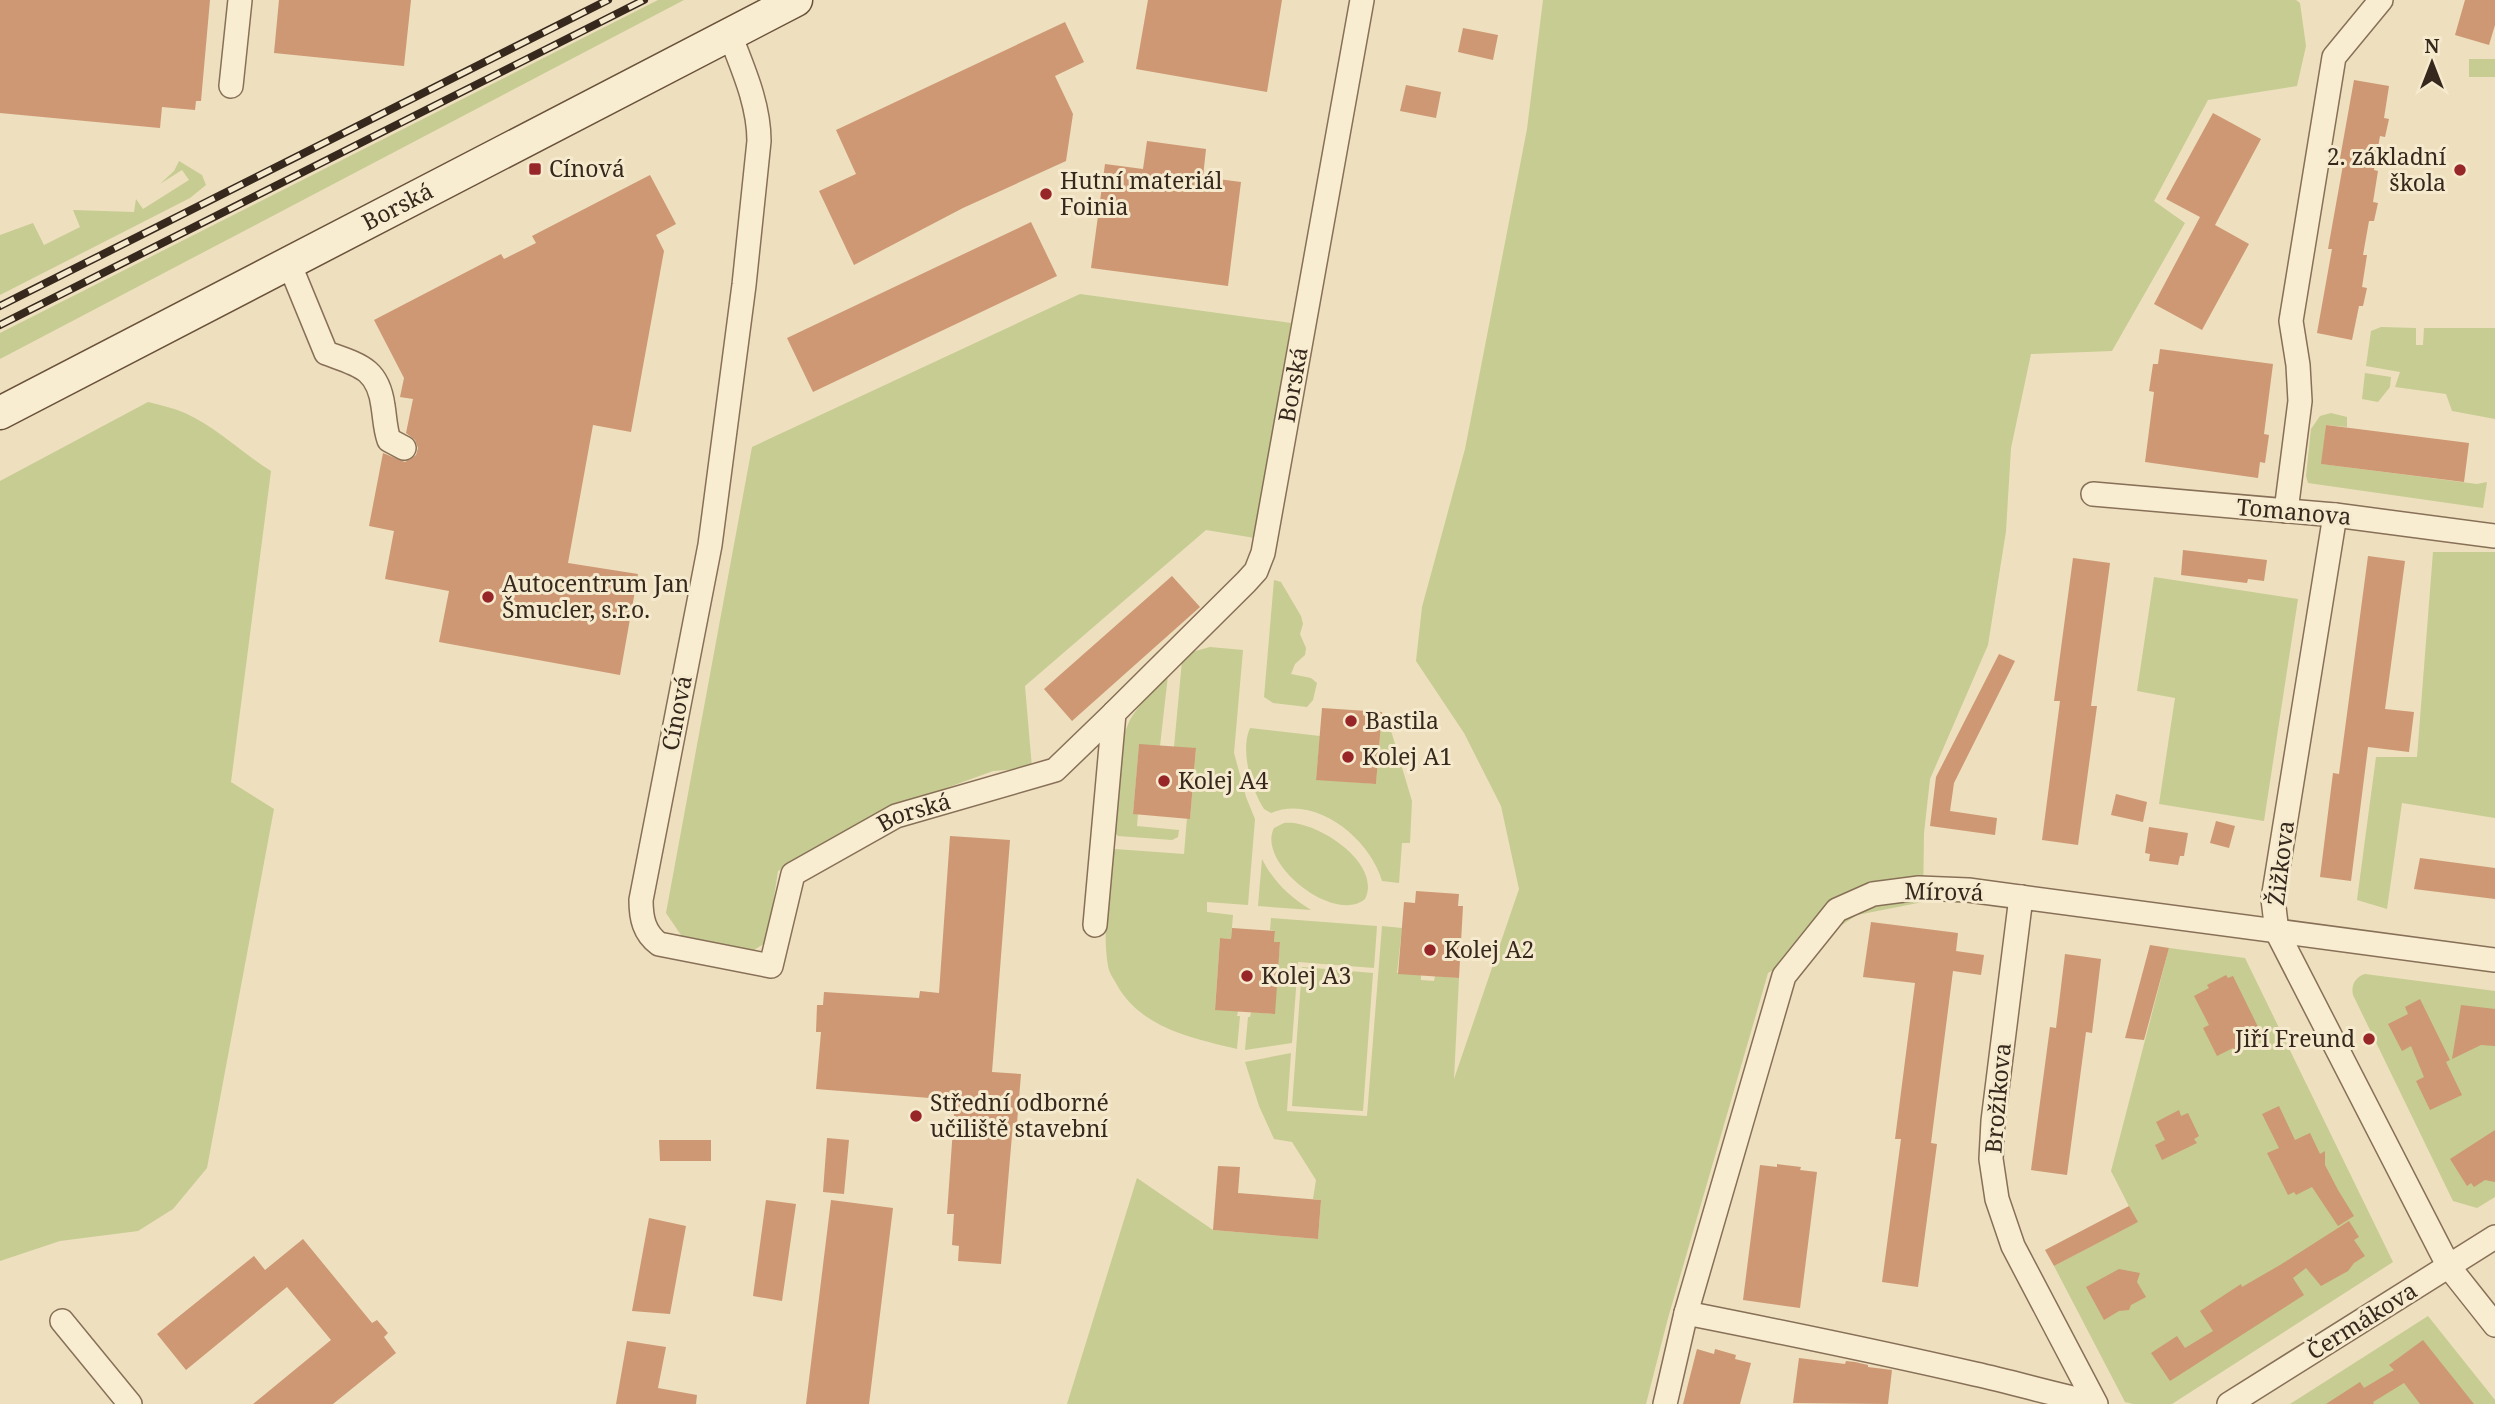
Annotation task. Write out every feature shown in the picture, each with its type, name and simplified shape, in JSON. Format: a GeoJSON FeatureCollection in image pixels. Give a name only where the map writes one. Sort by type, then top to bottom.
{"type":"FeatureCollection","features":[{"type":"Feature","properties":{"kind":"street"},"geometry":{"type":"LineString","coordinates":[[232,86],[240,0]]}},
{"type":"Feature","properties":{"kind":"street","name":"Borská"},"geometry":{"type":"LineString","coordinates":[[0,413],[796,0]]}},
{"type":"Feature","properties":{"kind":"street","name":"Borská"},"geometry":{"type":"LineString","coordinates":[[771,966],[793,874],[896,816],[1055,770],[1256,570],[1263,554],[1362,0]]}},
{"type":"Feature","properties":{"kind":"street"},"geometry":{"type":"LineString","coordinates":[[2286,511],[2300,401],[2291,321],[2334,57],[2381,0]]}},
{"type":"Feature","properties":{"kind":"street","name":"Cínová"},"geometry":{"type":"LineString","coordinates":[[730,35],[754,102],[759,122],[759,141],[744,285],[710,545],[641,900],[641,912],[648,932],[659,944],[771,966]]}},
{"type":"Feature","properties":{"kind":"street"},"geometry":{"type":"LineString","coordinates":[[289,263],[326,353],[360,366],[374,377],[380,390],[389,440],[404,448]]}},
{"type":"Feature","properties":{"kind":"street","name":"Tomanova"},"geometry":{"type":"LineString","coordinates":[[2093,494],[2335,515],[2495,536]]}},
{"type":"Feature","properties":{"kind":"street","name":"Žižkova"},"geometry":{"type":"LineString","coordinates":[[2335,515],[2273,899],[2277,932],[2449,1267],[2495,1325]]}},
{"type":"Feature","properties":{"kind":"street"},"geometry":{"type":"LineString","coordinates":[[1095,925],[1114,713]]}},
{"type":"Feature","properties":{"kind":"street","name":"Mírová"},"geometry":{"type":"LineString","coordinates":[[1665,1404],[1686,1313],[1784,976],[1837,910],[1873,894],[1919,888],[1968,890],[2495,960]]}},
{"type":"Feature","properties":{"kind":"street","name":"Brožíkova"},"geometry":{"type":"LineString","coordinates":[[2021,897],[1993,1121],[1991,1159],[1997,1199],[2014,1245],[2096,1403]]}},
{"type":"Feature","properties":{"kind":"street","name":"Čermákova"},"geometry":{"type":"LineString","coordinates":[[2229,1404],[2495,1237]]}},
{"type":"Feature","properties":{"kind":"street","name":"Brožíkova"},"geometry":{"type":"LineString","coordinates":[[1686,1313],[1874,1351],[2096,1403]]}},
{"type":"Feature","properties":{"kind":"street"},"geometry":{"type":"LineString","coordinates":[[62,1321],[130,1404]]}},
{"type":"Feature","properties":{"kind":"green space"},"geometry":{"type":"Polygon","coordinates":[[[658,0],[684,0],[0,359],[0,333],[658,0]]]}},
{"type":"Feature","properties":{"kind":"green space"},"geometry":{"type":"Polygon","coordinates":[[[1543,0],[2296,0],[2300,3],[2306,46],[2297,86],[2208,100],[2154,201],[2185,223],[2112,351],[2031,354],[2011,448],[2006,531],[1988,645],[1930,779],[1924,833],[1923,902],[1857,915],[1768,973],[1668,1318],[1646,1404],[1067,1404],[1137,1178],[1213,1230],[1318,1239],[1321,1200],[1313,1199],[1316,1180],[1292,1142],[1274,1139],[1259,1106],[1245,1062],[1291,1053],[1287,1111],[1367,1116],[1382,926],[1402,928],[1397,973],[1421,975],[1421,980],[1434,981],[1435,976],[1459,978],[1454,1079],[1519,889],[1501,806],[1464,733],[1416,661],[1422,607],[1465,449],[1527,129],[1543,0]]]}},
{"type":"Feature","properties":{"kind":"green space"},"geometry":{"type":"Polygon","coordinates":[[[2469,59],[2495,59],[2495,77],[2469,77],[2469,59]]]}},
{"type":"Feature","properties":{"kind":"green space"},"geometry":{"type":"Polygon","coordinates":[[[179,161],[202,175],[206,185],[190,198],[0,295],[0,235],[33,223],[44,245],[80,227],[73,210],[134,212],[136,199],[143,209],[189,180],[182,170],[160,184],[174,171],[179,161]]]}},
{"type":"Feature","properties":{"kind":"green space"},"geometry":{"type":"Polygon","coordinates":[[[1080,294],[1291,323],[1255,538],[1206,530],[1025,686],[1032,768],[993,771],[883,811],[778,871],[767,942],[749,953],[683,938],[666,913],[752,447],[1080,294]]]}},
{"type":"Feature","properties":{"kind":"green space"},"geometry":{"type":"Polygon","coordinates":[[[2381,327],[2416,328],[2416,345],[2423,345],[2424,328],[2495,328],[2495,419],[2452,411],[2446,394],[2395,387],[2400,372],[2366,366],[2371,331],[2381,327]]]}},
{"type":"Feature","properties":{"kind":"green space"},"geometry":{"type":"Polygon","coordinates":[[[2365,373],[2391,377],[2390,387],[2378,402],[2362,399],[2365,373]]]}},
{"type":"Feature","properties":{"kind":"green space"},"geometry":{"type":"Polygon","coordinates":[[[148,402],[196,419],[271,471],[231,782],[274,809],[207,1168],[173,1209],[138,1231],[60,1241],[0,1261],[0,481],[148,402]]]}},
{"type":"Feature","properties":{"kind":"green space"},"geometry":{"type":"Polygon","coordinates":[[[2331,413],[2347,417],[2347,427],[2326,425],[2322,464],[2477,484],[2487,482],[2483,508],[2308,483],[2306,476],[2311,429],[2320,416],[2331,413]]]}},
{"type":"Feature","properties":{"kind":"green space"},"geometry":{"type":"Polygon","coordinates":[[[2433,552],[2495,552],[2495,818],[2402,803],[2387,909],[2357,900],[2376,757],[2417,757],[2433,552]]]}},
{"type":"Feature","properties":{"kind":"green space"},"geometry":{"type":"Polygon","coordinates":[[[2154,577],[2298,599],[2264,821],[2159,804],[2175,698],[2137,691],[2154,577]]]}},
{"type":"Feature","properties":{"kind":"green space"},"geometry":{"type":"Polygon","coordinates":[[[1274,580],[1281,582],[1301,616],[1303,624],[1300,634],[1306,648],[1305,655],[1295,664],[1291,674],[1311,678],[1317,683],[1313,700],[1307,707],[1273,703],[1264,697],[1274,580]]]}},
{"type":"Feature","properties":{"kind":"green space"},"geometry":{"type":"Polygon","coordinates":[[[1210,647],[1243,650],[1234,753],[1255,819],[1248,905],[1207,902],[1207,912],[1233,915],[1231,939],[1220,938],[1215,1009],[1238,1011],[1237,1016],[1240,1016],[1237,1049],[1169,1029],[1140,1012],[1127,1000],[1117,985],[1109,969],[1106,952],[1107,910],[1112,853],[1115,849],[1184,854],[1196,749],[1174,747],[1182,661],[1188,653],[1210,647]]]}},
{"type":"Feature","properties":{"kind":"green space"},"geometry":{"type":"Polygon","coordinates":[[[1168,675],[1160,746],[1139,745],[1133,814],[1138,814],[1137,826],[1179,830],[1178,837],[1172,840],[1118,836],[1113,831],[1119,761],[1125,733],[1136,710],[1168,675]]]}},
{"type":"Feature","properties":{"kind":"green space"},"geometry":{"type":"Polygon","coordinates":[[[1382,712],[1392,734],[1412,801],[1410,843],[1402,843],[1399,883],[1382,881],[1366,850],[1339,824],[1323,815],[1288,809],[1271,813],[1264,809],[1248,769],[1246,747],[1250,728],[1320,736],[1316,779],[1376,784],[1382,712]]]}},
{"type":"Feature","properties":{"kind":"green space"},"geometry":{"type":"Polygon","coordinates":[[[1284,823],[1312,828],[1343,846],[1364,871],[1368,885],[1365,899],[1352,905],[1336,904],[1318,897],[1287,873],[1276,858],[1272,842],[1274,828],[1284,823]]]}},
{"type":"Feature","properties":{"kind":"green space"},"geometry":{"type":"Polygon","coordinates":[[[1262,859],[1283,888],[1311,910],[1258,906],[1262,859]]]}},
{"type":"Feature","properties":{"kind":"green space"},"geometry":{"type":"Polygon","coordinates":[[[1271,918],[1377,926],[1374,968],[1298,962],[1292,1043],[1245,1050],[1248,1017],[1251,1012],[1274,1014],[1280,943],[1274,942],[1275,931],[1270,930],[1271,918]]]}},
{"type":"Feature","properties":{"kind":"green space"},"geometry":{"type":"Polygon","coordinates":[[[2169,948],[2245,958],[2393,1262],[2172,1404],[2133,1404],[2125,1402],[2054,1266],[2137,1222],[2111,1171],[2169,948]]]}},
{"type":"Feature","properties":{"kind":"green space"},"geometry":{"type":"Polygon","coordinates":[[[1302,967],[1373,973],[1363,1111],[1292,1106],[1302,967]]]}},
{"type":"Feature","properties":{"kind":"green space"},"geometry":{"type":"Polygon","coordinates":[[[2365,974],[2495,991],[2495,1197],[2477,1208],[2453,1201],[2353,995],[2354,982],[2365,974]]]}},
{"type":"Feature","properties":{"kind":"green space"},"geometry":{"type":"Polygon","coordinates":[[[2428,1316],[2495,1400],[2495,1404],[2290,1404],[2428,1316]]]}},
{"type":"Feature","properties":{"kind":"building"},"geometry":{"type":"Polygon","coordinates":[[[0,0],[210,0],[201,101],[196,101],[195,110],[162,107],[160,128],[0,113],[0,0]]]}},
{"type":"Feature","properties":{"kind":"building"},"geometry":{"type":"Polygon","coordinates":[[[279,0],[411,0],[404,66],[274,53],[279,0]]]}},
{"type":"Feature","properties":{"kind":"building"},"geometry":{"type":"Polygon","coordinates":[[[1148,0],[1282,0],[1267,92],[1136,69],[1148,0]]]}},
{"type":"Feature","properties":{"kind":"building"},"geometry":{"type":"Polygon","coordinates":[[[2465,0],[2495,0],[2495,25],[2489,45],[2455,35],[2465,0]]]}},
{"type":"Feature","properties":{"kind":"building"},"geometry":{"type":"Polygon","coordinates":[[[1065,22],[1084,62],[1055,76],[1073,114],[1066,161],[963,208],[854,265],[819,191],[856,174],[836,130],[1065,22]]]}},
{"type":"Feature","properties":{"kind":"building"},"geometry":{"type":"Polygon","coordinates":[[[1463,28],[1498,35],[1493,60],[1458,52],[1463,28]]]}},
{"type":"Feature","properties":{"kind":"building"},"geometry":{"type":"Polygon","coordinates":[[[2354,80],[2389,86],[2384,118],[2389,119],[2385,137],[2380,136],[2374,170],[2378,171],[2373,202],[2378,203],[2374,221],[2369,221],[2363,255],[2367,255],[2362,287],[2367,288],[2363,306],[2359,306],[2352,340],[2317,333],[2343,165],[2339,164],[2354,80]]]}},
{"type":"Feature","properties":{"kind":"building"},"geometry":{"type":"Polygon","coordinates":[[[1406,85],[1441,92],[1436,118],[1400,111],[1406,85]]]}},
{"type":"Feature","properties":{"kind":"building"},"geometry":{"type":"Polygon","coordinates":[[[2213,113],[2261,139],[2215,225],[2249,244],[2202,330],[2154,304],[2200,217],[2166,199],[2213,113]]]}},
{"type":"Feature","properties":{"kind":"building"},"geometry":{"type":"Polygon","coordinates":[[[1147,141],[1206,149],[1203,177],[1241,182],[1228,286],[1091,268],[1105,164],[1143,169],[1147,141]]]}},
{"type":"Feature","properties":{"kind":"building"},"geometry":{"type":"Polygon","coordinates":[[[650,175],[676,224],[656,235],[664,251],[631,432],[593,425],[568,563],[638,574],[620,675],[439,642],[449,591],[385,579],[394,531],[369,526],[383,453],[405,462],[416,455],[418,448],[415,440],[406,433],[413,399],[400,397],[404,378],[374,320],[501,254],[504,259],[536,243],[532,236],[650,175]]]}},
{"type":"Feature","properties":{"kind":"building"},"geometry":{"type":"Polygon","coordinates":[[[1031,222],[1057,276],[813,392],[787,338],[1031,222]]]}},
{"type":"Feature","properties":{"kind":"building"},"geometry":{"type":"Polygon","coordinates":[[[2160,349],[2273,364],[2264,434],[2269,435],[2265,463],[2260,462],[2258,478],[2145,462],[2154,392],[2149,391],[2153,364],[2158,364],[2160,349]]]}},
{"type":"Feature","properties":{"kind":"building"},"geometry":{"type":"Polygon","coordinates":[[[2326,425],[2469,443],[2464,482],[2321,464],[2326,425]]]}},
{"type":"Feature","properties":{"kind":"building"},"geometry":{"type":"Polygon","coordinates":[[[2183,550],[2267,560],[2264,581],[2248,579],[2247,583],[2181,575],[2183,550]]]}},
{"type":"Feature","properties":{"kind":"building"},"geometry":{"type":"Polygon","coordinates":[[[2368,556],[2405,561],[2385,709],[2414,712],[2409,752],[2368,747],[2351,881],[2320,877],[2333,773],[2339,774],[2368,556]]]}},
{"type":"Feature","properties":{"kind":"building"},"geometry":{"type":"Polygon","coordinates":[[[2073,558],[2110,563],[2091,706],[2097,706],[2078,845],[2042,840],[2060,701],[2054,701],[2073,558]]]}},
{"type":"Feature","properties":{"kind":"building"},"geometry":{"type":"Polygon","coordinates":[[[1172,576],[1200,607],[1072,721],[1044,689],[1172,576]]]}},
{"type":"Feature","properties":{"kind":"building"},"geometry":{"type":"Polygon","coordinates":[[[1999,654],[2015,661],[1954,783],[1950,811],[1997,818],[1995,835],[1930,826],[1936,777],[1999,654]]]}},
{"type":"Feature","properties":{"kind":"building","name":"Kolej A1"},"geometry":{"type":"Polygon","coordinates":[[[1322,708],[1382,712],[1376,784],[1316,780],[1322,708]]]}},
{"type":"Feature","properties":{"kind":"building","name":"Kolej A4"},"geometry":{"type":"Polygon","coordinates":[[[1139,744],[1196,748],[1190,819],[1133,814],[1139,744]]]}},
{"type":"Feature","properties":{"kind":"building"},"geometry":{"type":"Polygon","coordinates":[[[2116,794],[2147,802],[2143,822],[2111,815],[2116,794]]]}},
{"type":"Feature","properties":{"kind":"building"},"geometry":{"type":"Polygon","coordinates":[[[2216,821],[2235,826],[2229,848],[2210,843],[2216,821]]]}},
{"type":"Feature","properties":{"kind":"building"},"geometry":{"type":"Polygon","coordinates":[[[2149,827],[2188,833],[2184,856],[2180,856],[2178,865],[2149,861],[2150,854],[2145,853],[2149,827]]]}},
{"type":"Feature","properties":{"kind":"building"},"geometry":{"type":"Polygon","coordinates":[[[950,836],[1010,840],[992,1072],[1021,1074],[1017,1123],[1013,1123],[1001,1264],[958,1261],[959,1246],[952,1245],[954,1214],[947,1214],[955,1100],[816,1089],[821,1032],[816,1032],[817,1005],[823,1005],[824,992],[919,998],[920,991],[939,993],[950,836]]]}},
{"type":"Feature","properties":{"kind":"building"},"geometry":{"type":"Polygon","coordinates":[[[2420,858],[2495,868],[2495,899],[2414,889],[2420,858]]]}},
{"type":"Feature","properties":{"kind":"building","name":"Kolej A2"},"geometry":{"type":"Polygon","coordinates":[[[1416,891],[1459,894],[1458,906],[1463,906],[1459,978],[1398,974],[1404,902],[1415,903],[1416,891]]]}},
{"type":"Feature","properties":{"kind":"building"},"geometry":{"type":"Polygon","coordinates":[[[1871,922],[1958,933],[1956,951],[1984,955],[1981,975],[1953,971],[1931,1143],[1937,1144],[1918,1287],[1882,1282],[1901,1139],[1895,1139],[1915,983],[1863,977],[1871,922]]]}},
{"type":"Feature","properties":{"kind":"building","name":"Kolej A3"},"geometry":{"type":"Polygon","coordinates":[[[1232,928],[1275,931],[1274,942],[1280,942],[1275,1014],[1215,1010],[1220,938],[1231,939],[1232,928]]]}},
{"type":"Feature","properties":{"kind":"building"},"geometry":{"type":"Polygon","coordinates":[[[2150,945],[2169,948],[2144,1040],[2125,1038],[2150,945]]]}},
{"type":"Feature","properties":{"kind":"building"},"geometry":{"type":"Polygon","coordinates":[[[2065,954],[2101,959],[2092,1033],[2086,1032],[2067,1175],[2031,1170],[2050,1027],[2056,1028],[2065,954]]]}},
{"type":"Feature","properties":{"kind":"building"},"geometry":{"type":"Polygon","coordinates":[[[2226,975],[2228,978],[2233,976],[2261,1033],[2235,1051],[2233,1048],[2217,1056],[2203,1028],[2209,1025],[2194,996],[2226,975]]]}},
{"type":"Feature","properties":{"kind":"building"},"geometry":{"type":"Polygon","coordinates":[[[2420,999],[2450,1060],[2446,1062],[2462,1095],[2430,1110],[2416,1081],[2424,1077],[2411,1046],[2402,1051],[2388,1024],[2408,1014],[2405,1007],[2420,999]]]}},
{"type":"Feature","properties":{"kind":"building"},"geometry":{"type":"Polygon","coordinates":[[[2461,1005],[2495,1009],[2495,1046],[2481,1045],[2452,1059],[2461,1005]]]}},
{"type":"Feature","properties":{"kind":"building"},"geometry":{"type":"Polygon","coordinates":[[[2279,1106],[2295,1140],[2310,1133],[2320,1154],[2325,1151],[2325,1165],[2354,1216],[2338,1226],[2312,1187],[2296,1195],[2294,1192],[2288,1195],[2267,1153],[2279,1148],[2262,1114],[2279,1106]]]}},
{"type":"Feature","properties":{"kind":"building"},"geometry":{"type":"Polygon","coordinates":[[[2179,1110],[2181,1116],[2188,1113],[2199,1136],[2194,1139],[2197,1143],[2162,1160],[2155,1145],[2165,1140],[2156,1122],[2179,1110]]]}},
{"type":"Feature","properties":{"kind":"building"},"geometry":{"type":"Polygon","coordinates":[[[2495,1130],[2495,1182],[2485,1180],[2474,1187],[2471,1183],[2467,1186],[2450,1159],[2495,1130]]]}},
{"type":"Feature","properties":{"kind":"building"},"geometry":{"type":"Polygon","coordinates":[[[827,1138],[849,1140],[844,1194],[823,1192],[827,1138]]]}},
{"type":"Feature","properties":{"kind":"building"},"geometry":{"type":"Polygon","coordinates":[[[659,1140],[711,1140],[711,1161],[660,1161],[659,1140]]]}},
{"type":"Feature","properties":{"kind":"building"},"geometry":{"type":"Polygon","coordinates":[[[1777,1164],[1817,1172],[1800,1308],[1743,1300],[1760,1165],[1777,1167],[1777,1164]]]}},
{"type":"Feature","properties":{"kind":"building"},"geometry":{"type":"Polygon","coordinates":[[[1218,1166],[1240,1167],[1238,1193],[1321,1200],[1318,1239],[1213,1230],[1218,1166]]]}},
{"type":"Feature","properties":{"kind":"building"},"geometry":{"type":"Polygon","coordinates":[[[766,1200],[796,1204],[782,1301],[753,1296],[766,1200]]]}},
{"type":"Feature","properties":{"kind":"building"},"geometry":{"type":"Polygon","coordinates":[[[831,1200],[893,1208],[869,1404],[806,1404],[831,1200]]]}},
{"type":"Feature","properties":{"kind":"building"},"geometry":{"type":"Polygon","coordinates":[[[2129,1206],[2138,1222],[2054,1266],[2045,1250],[2129,1206]]]}},
{"type":"Feature","properties":{"kind":"building"},"geometry":{"type":"Polygon","coordinates":[[[649,1218],[686,1226],[670,1314],[632,1311],[649,1218]]]}},
{"type":"Feature","properties":{"kind":"building"},"geometry":{"type":"Polygon","coordinates":[[[2349,1221],[2359,1237],[2354,1240],[2365,1256],[2348,1271],[2321,1286],[2306,1268],[2293,1278],[2304,1295],[2170,1381],[2151,1353],[2177,1336],[2185,1348],[2213,1331],[2200,1311],[2349,1221]]]}},
{"type":"Feature","properties":{"kind":"building"},"geometry":{"type":"Polygon","coordinates":[[[303,1239],[372,1323],[377,1320],[388,1333],[384,1337],[396,1353],[333,1404],[253,1404],[331,1340],[287,1287],[186,1370],[157,1334],[254,1256],[265,1270],[303,1239]]]}},
{"type":"Feature","properties":{"kind":"building"},"geometry":{"type":"Polygon","coordinates":[[[2119,1269],[2140,1273],[2137,1282],[2146,1297],[2131,1305],[2129,1310],[2119,1311],[2104,1320],[2086,1287],[2119,1269]]]}},
{"type":"Feature","properties":{"kind":"building"},"geometry":{"type":"Polygon","coordinates":[[[2423,1340],[2474,1404],[2420,1404],[2404,1383],[2373,1402],[2374,1404],[2326,1404],[2360,1382],[2364,1388],[2394,1370],[2389,1365],[2423,1340]]]}},
{"type":"Feature","properties":{"kind":"building"},"geometry":{"type":"Polygon","coordinates":[[[627,1341],[666,1347],[658,1388],[697,1395],[696,1404],[616,1404],[627,1341]]]}},
{"type":"Feature","properties":{"kind":"building"},"geometry":{"type":"Polygon","coordinates":[[[1697,1349],[1714,1354],[1715,1349],[1751,1363],[1740,1404],[1683,1404],[1697,1349]]]}},
{"type":"Feature","properties":{"kind":"building"},"geometry":{"type":"Polygon","coordinates":[[[1799,1358],[1845,1364],[1846,1361],[1855,1362],[1868,1367],[1892,1370],[1888,1404],[1793,1403],[1799,1358]]]}},
{"type":"Feature","properties":{"kind":"railway"},"geometry":{"type":"LineString","coordinates":[[0,306],[608,0]]}},
{"type":"Feature","properties":{"kind":"railway"},"geometry":{"type":"LineString","coordinates":[[0,325],[644,0]]}},
{"type":"Feature","properties":{"kind":"place","name":"Cínová"},"geometry":{"type":"Point","coordinates":[535,169]}},
{"type":"Feature","properties":{"kind":"place","name":"2. základní škola"},"geometry":{"type":"Point","coordinates":[2460,170]}},
{"type":"Feature","properties":{"kind":"place","name":"Hutní materiál Foinia"},"geometry":{"type":"Point","coordinates":[1046,194]}},
{"type":"Feature","properties":{"kind":"place","name":"Autocentrum Jan Šmucler, s.r.o."},"geometry":{"type":"Point","coordinates":[488,597]}},
{"type":"Feature","properties":{"kind":"place","name":"Bastila"},"geometry":{"type":"Point","coordinates":[1351,721]}},
{"type":"Feature","properties":{"kind":"place","name":"Kolej A1"},"geometry":{"type":"Point","coordinates":[1348,757]}},
{"type":"Feature","properties":{"kind":"place","name":"Kolej A4"},"geometry":{"type":"Point","coordinates":[1164,781]}},
{"type":"Feature","properties":{"kind":"place","name":"Kolej A2"},"geometry":{"type":"Point","coordinates":[1430,950]}},
{"type":"Feature","properties":{"kind":"place","name":"Kolej A3"},"geometry":{"type":"Point","coordinates":[1247,976]}},
{"type":"Feature","properties":{"kind":"place","name":"Jiří Freund"},"geometry":{"type":"Point","coordinates":[2369,1039]}},
{"type":"Feature","properties":{"kind":"place","name":"Střední odborné učiliště stavební"},"geometry":{"type":"Point","coordinates":[916,1116]}}]}
